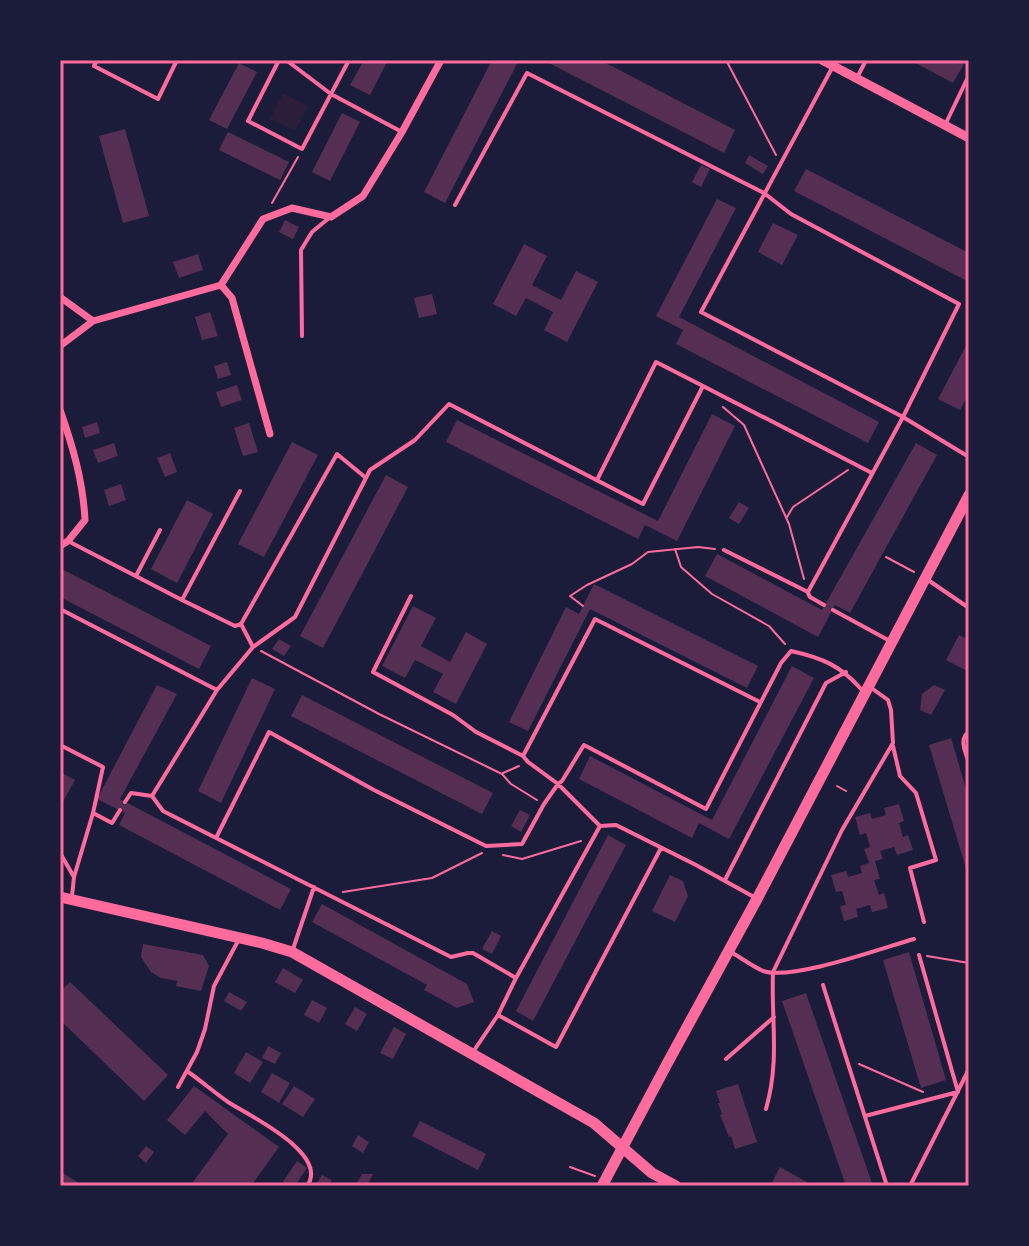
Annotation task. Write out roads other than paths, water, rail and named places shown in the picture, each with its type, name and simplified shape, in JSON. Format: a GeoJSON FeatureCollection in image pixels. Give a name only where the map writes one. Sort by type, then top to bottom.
{"type":"FeatureCollection","features":[{"type":"Feature","properties":{"kind":"main road"},"geometry":{"type":"LineString","coordinates":[[602,1186],[969,495]]}},
{"type":"Feature","properties":{"kind":"main road"},"geometry":{"type":"LineString","coordinates":[[66,898],[292,952],[594,1123],[652,1173],[676,1186]]}},
{"type":"Feature","properties":{"kind":"street"},"geometry":{"type":"LineString","coordinates":[[60,346],[93,321],[221,285],[263,219],[292,208],[331,217],[363,196],[441,60]]}},
{"type":"Feature","properties":{"kind":"street"},"geometry":{"type":"LineString","coordinates":[[822,60],[969,138]]}},
{"type":"Feature","properties":{"kind":"street"},"geometry":{"type":"LineString","coordinates":[[221,285],[232,298],[270,434]]}},
{"type":"Feature","properties":{"kind":"street"},"geometry":{"type":"LineString","coordinates":[[60,297],[93,321]]}},
{"type":"Feature","properties":{"kind":"street"},"geometry":{"type":"LineString","coordinates":[[60,410],[75,453],[84,493],[85,520],[64,544]]}},
{"type":"Feature","properties":{"kind":"lane"},"geometry":{"type":"LineString","coordinates":[[97,60],[94,66],[158,99],[177,60]]}},
{"type":"Feature","properties":{"kind":"lane"},"geometry":{"type":"LineString","coordinates":[[279,60],[248,121],[302,149],[349,60]]}},
{"type":"Feature","properties":{"kind":"lane"},"geometry":{"type":"LineString","coordinates":[[286,60],[331,94],[402,132]]}},
{"type":"Feature","properties":{"kind":"lane"},"geometry":{"type":"LineString","coordinates":[[857,78],[866,60]]}},
{"type":"Feature","properties":{"kind":"lane"},"geometry":{"type":"LineString","coordinates":[[833,66],[701,312],[903,417],[969,457]]}},
{"type":"Feature","properties":{"kind":"lane"},"geometry":{"type":"LineString","coordinates":[[455,205],[527,73],[764,193],[791,214],[959,304],[903,417],[808,592]]}},
{"type":"Feature","properties":{"kind":"lane"},"geometry":{"type":"LineString","coordinates":[[945,125],[969,75]]}},
{"type":"Feature","properties":{"kind":"lane"},"geometry":{"type":"LineString","coordinates":[[302,336],[301,250],[312,232],[331,217]]}},
{"type":"Feature","properties":{"kind":"lane"},"geometry":{"type":"LineString","coordinates":[[597,480],[656,362],[872,473]]}},
{"type":"Feature","properties":{"kind":"lane"},"geometry":{"type":"LineString","coordinates":[[152,796],[217,690],[253,647],[295,617],[370,470],[415,440],[449,404],[643,504],[703,386]]}},
{"type":"Feature","properties":{"kind":"lane"},"geometry":{"type":"LineString","coordinates":[[64,544],[235,626],[241,624],[337,454],[366,478]]}},
{"type":"Feature","properties":{"kind":"lane"},"geometry":{"type":"LineString","coordinates":[[182,600],[240,491]]}},
{"type":"Feature","properties":{"kind":"lane"},"geometry":{"type":"LineString","coordinates":[[136,576],[160,530]]}},
{"type":"Feature","properties":{"kind":"lane"},"geometry":{"type":"LineString","coordinates":[[724,550],[808,592],[810,597],[824,605]]}},
{"type":"Feature","properties":{"kind":"lane"},"geometry":{"type":"LineString","coordinates":[[925,578],[969,608]]}},
{"type":"Feature","properties":{"kind":"lane"},"geometry":{"type":"LineString","coordinates":[[411,596],[373,672],[523,756],[558,784],[600,826],[616,825],[757,899]]}},
{"type":"Feature","properties":{"kind":"lane"},"geometry":{"type":"LineString","coordinates":[[60,609],[217,690]]}},
{"type":"Feature","properties":{"kind":"lane"},"geometry":{"type":"LineString","coordinates":[[833,610],[892,642]]}},
{"type":"Feature","properties":{"kind":"lane"},"geometry":{"type":"LineString","coordinates":[[523,756],[595,619],[760,702]]}},
{"type":"Feature","properties":{"kind":"lane"},"geometry":{"type":"LineString","coordinates":[[241,624],[253,647]]}},
{"type":"Feature","properties":{"kind":"lane"},"geometry":{"type":"LineString","coordinates":[[216,838],[269,732],[374,790],[486,846],[522,844],[544,804],[584,745],[706,809],[760,702],[791,651],[813,656],[846,672],[867,690],[888,700],[900,776],[916,793],[936,860],[910,868],[924,922]]}},
{"type":"Feature","properties":{"kind":"lane"},"geometry":{"type":"LineString","coordinates":[[725,880],[826,683],[846,672]]}},
{"type":"Feature","properties":{"kind":"lane"},"geometry":{"type":"LineString","coordinates":[[969,732],[963,740],[969,763]]}},
{"type":"Feature","properties":{"kind":"lane"},"geometry":{"type":"LineString","coordinates":[[766,1109],[775,1061],[773,972],[842,830],[893,743]]}},
{"type":"Feature","properties":{"kind":"lane"},"geometry":{"type":"LineString","coordinates":[[60,745],[103,767],[93,813],[66,898]]}},
{"type":"Feature","properties":{"kind":"lane"},"geometry":{"type":"LineString","coordinates":[[125,802],[131,793],[152,796],[163,811],[451,957],[473,953],[516,978]]}},
{"type":"Feature","properties":{"kind":"lane"},"geometry":{"type":"LineString","coordinates":[[93,813],[112,823],[120,810]]}},
{"type":"Feature","properties":{"kind":"lane"},"geometry":{"type":"LineString","coordinates":[[472,1054],[498,1015],[600,826]]}},
{"type":"Feature","properties":{"kind":"lane"},"geometry":{"type":"LineString","coordinates":[[498,1015],[556,1047],[661,848]]}},
{"type":"Feature","properties":{"kind":"lane"},"geometry":{"type":"LineString","coordinates":[[60,853],[74,877]]}},
{"type":"Feature","properties":{"kind":"lane"},"geometry":{"type":"LineString","coordinates":[[292,952],[314,887]]}},
{"type":"Feature","properties":{"kind":"lane"},"geometry":{"type":"LineString","coordinates":[[178,1087],[197,1052],[214,986],[239,939]]}},
{"type":"Feature","properties":{"kind":"lane"},"geometry":{"type":"LineString","coordinates":[[729,951],[764,971],[802,971],[914,939]]}},
{"type":"Feature","properties":{"kind":"lane"},"geometry":{"type":"LineString","coordinates":[[919,955],[958,1092]]}},
{"type":"Feature","properties":{"kind":"lane"},"geometry":{"type":"LineString","coordinates":[[823,985],[887,1186]]}},
{"type":"Feature","properties":{"kind":"lane"},"geometry":{"type":"LineString","coordinates":[[726,1059],[774,1017]]}},
{"type":"Feature","properties":{"kind":"lane"},"geometry":{"type":"LineString","coordinates":[[910,1186],[969,1069]]}},
{"type":"Feature","properties":{"kind":"lane"},"geometry":{"type":"LineString","coordinates":[[187,1071],[225,1100],[293,1143],[311,1165],[311,1179],[307,1186]]}},
{"type":"Feature","properties":{"kind":"lane"},"geometry":{"type":"LineString","coordinates":[[865,1116],[958,1092]]}},
{"type":"Feature","properties":{"kind":"lane"},"geometry":{"type":"LineString","coordinates":[[966,1186],[969,1181]]}}]}
